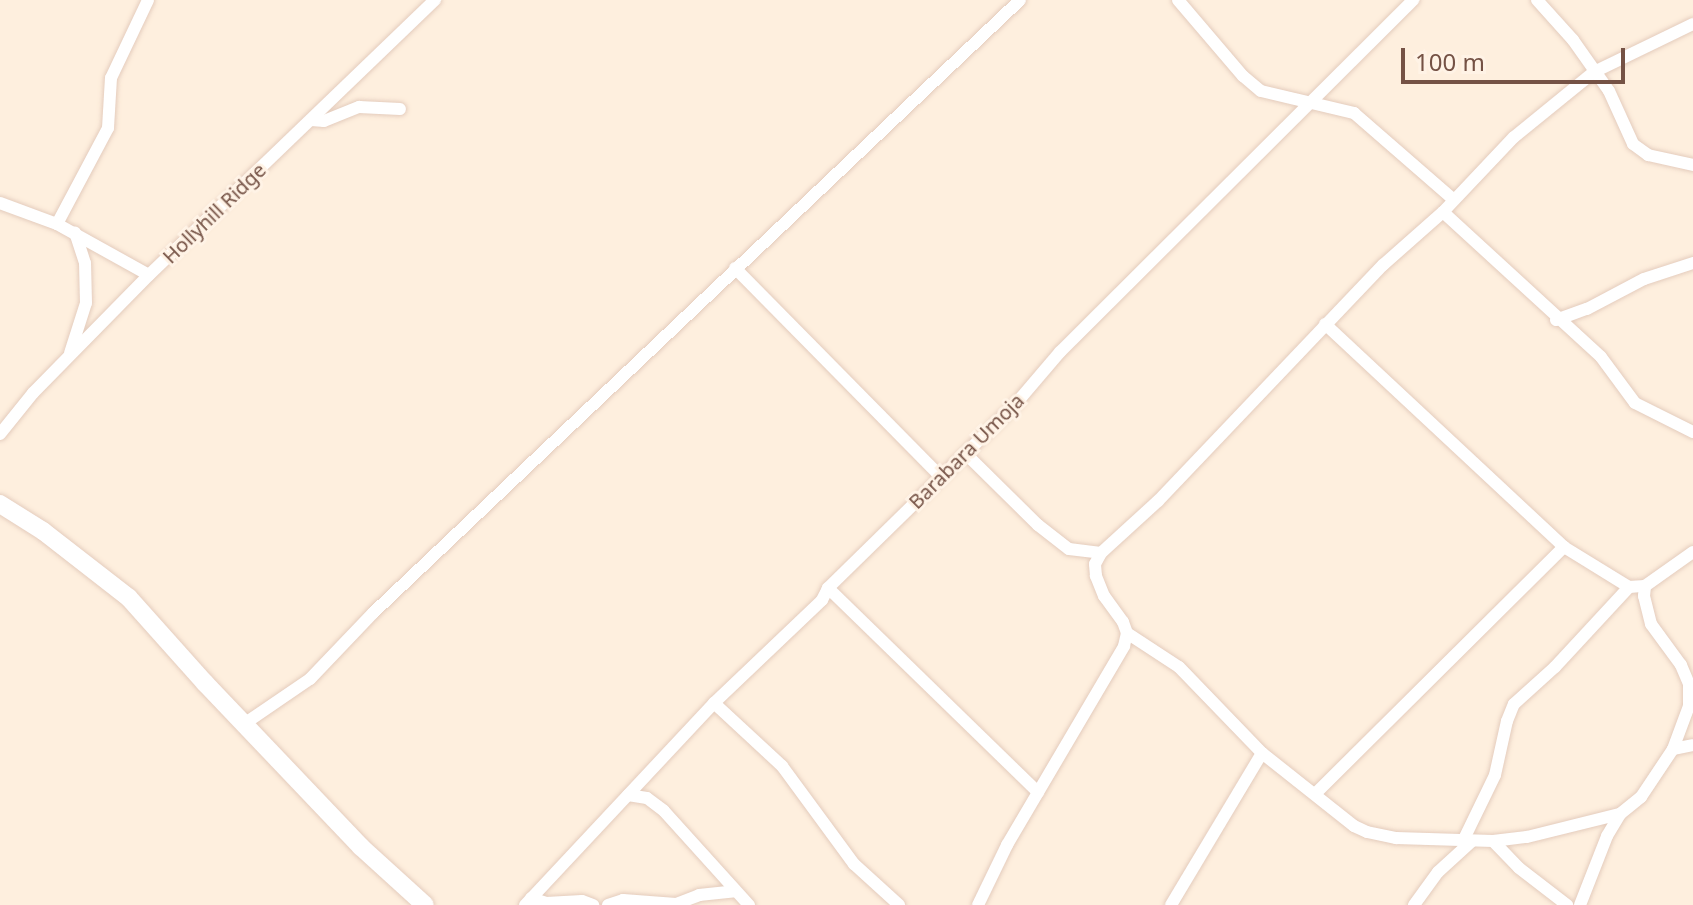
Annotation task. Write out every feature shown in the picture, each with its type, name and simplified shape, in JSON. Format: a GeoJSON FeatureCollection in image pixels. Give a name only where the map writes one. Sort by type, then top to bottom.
{"type":"FeatureCollection","features":[{"type":"Feature","properties":{"kind":"street"},"geometry":{"type":"LineString","coordinates":[[57,224],[108,128],[111,78],[148,0]]}},
{"type":"Feature","properties":{"kind":"street","name":"Hollyhill Ridge"},"geometry":{"type":"LineString","coordinates":[[0,434],[33,393],[149,275],[435,0]]}},
{"type":"Feature","properties":{"kind":"street"},"geometry":{"type":"LineString","coordinates":[[244,724],[310,679],[373,613],[1020,0]]}},
{"type":"Feature","properties":{"kind":"street"},"geometry":{"type":"LineString","coordinates":[[1178,0],[1243,76],[1261,91],[1354,113],[1453,199]]}},
{"type":"Feature","properties":{"kind":"street","name":"Barabara Umoja"},"geometry":{"type":"LineString","coordinates":[[528,902],[714,703],[822,600],[828,588],[1013,407],[1060,352],[1313,104],[1413,0]]}},
{"type":"Feature","properties":{"kind":"street"},"geometry":{"type":"LineString","coordinates":[[1537,0],[1573,40],[1609,91],[1633,144],[1648,155],[1693,165]]}},
{"type":"Feature","properties":{"kind":"street"},"geometry":{"type":"LineString","coordinates":[[1098,559],[1252,406],[1383,265],[1443,212],[1514,137],[1594,72],[1693,24]]}},
{"type":"Feature","properties":{"kind":"street"},"geometry":{"type":"LineString","coordinates":[[311,120],[324,121],[359,107],[400,109]]}},
{"type":"Feature","properties":{"kind":"street"},"geometry":{"type":"LineString","coordinates":[[0,203],[57,224],[149,275]]}},
{"type":"Feature","properties":{"kind":"street"},"geometry":{"type":"LineString","coordinates":[[1443,212],[1556,320],[1601,357],[1635,403],[1693,432]]}},
{"type":"Feature","properties":{"kind":"street"},"geometry":{"type":"LineString","coordinates":[[68,359],[84,318],[86,303],[85,263],[75,233]]}},
{"type":"Feature","properties":{"kind":"street"},"geometry":{"type":"LineString","coordinates":[[1556,320],[1587,309],[1644,279],[1693,263]]}},
{"type":"Feature","properties":{"kind":"street"},"geometry":{"type":"LineString","coordinates":[[735,268],[940,476]]}},
{"type":"Feature","properties":{"kind":"street"},"geometry":{"type":"LineString","coordinates":[[1325,324],[1564,547],[1629,587],[1645,586],[1693,552]]}},
{"type":"Feature","properties":{"kind":"street"},"geometry":{"type":"LineString","coordinates":[[966,454],[1038,525],[1069,549],[1098,559]]}},
{"type":"Feature","properties":{"kind":"street"},"geometry":{"type":"LineString","coordinates":[[0,504],[43,531],[129,598],[361,847],[425,905]]}},
{"type":"Feature","properties":{"kind":"street"},"geometry":{"type":"LineString","coordinates":[[1315,794],[1564,547]]}},
{"type":"Feature","properties":{"kind":"street"},"geometry":{"type":"LineString","coordinates":[[1098,559],[1104,596],[1127,633],[1179,667],[1262,753],[1354,826],[1396,838],[1493,841],[1527,837],[1620,814]]}},
{"type":"Feature","properties":{"kind":"street"},"geometry":{"type":"LineString","coordinates":[[1580,905],[1607,836],[1620,814],[1641,797],[1673,749],[1689,706],[1689,684],[1681,665],[1651,624],[1645,586]]}},
{"type":"Feature","properties":{"kind":"street"},"geometry":{"type":"LineString","coordinates":[[1414,905],[1438,872],[1467,841],[1495,775],[1514,704],[1555,667],[1629,587]]}},
{"type":"Feature","properties":{"kind":"street"},"geometry":{"type":"LineString","coordinates":[[828,588],[1038,792]]}},
{"type":"Feature","properties":{"kind":"street"},"geometry":{"type":"LineString","coordinates":[[978,905],[1038,792],[1124,646],[1127,633]]}},
{"type":"Feature","properties":{"kind":"street"},"geometry":{"type":"LineString","coordinates":[[714,703],[782,766],[854,864],[899,905]]}},
{"type":"Feature","properties":{"kind":"street"},"geometry":{"type":"LineString","coordinates":[[1673,749],[1693,745]]}},
{"type":"Feature","properties":{"kind":"street"},"geometry":{"type":"LineString","coordinates":[[1188,905],[1173,900],[1262,753]]}},
{"type":"Feature","properties":{"kind":"street"},"geometry":{"type":"LineString","coordinates":[[628,795],[647,798],[664,811],[749,905]]}},
{"type":"Feature","properties":{"kind":"street"},"geometry":{"type":"LineString","coordinates":[[1493,841],[1519,868],[1567,905]]}},
{"type":"Feature","properties":{"kind":"street"},"geometry":{"type":"LineString","coordinates":[[608,905],[623,900],[676,904],[699,895],[735,891]]}},
{"type":"Feature","properties":{"kind":"street"},"geometry":{"type":"LineString","coordinates":[[528,902],[582,901],[593,905]]}}]}
